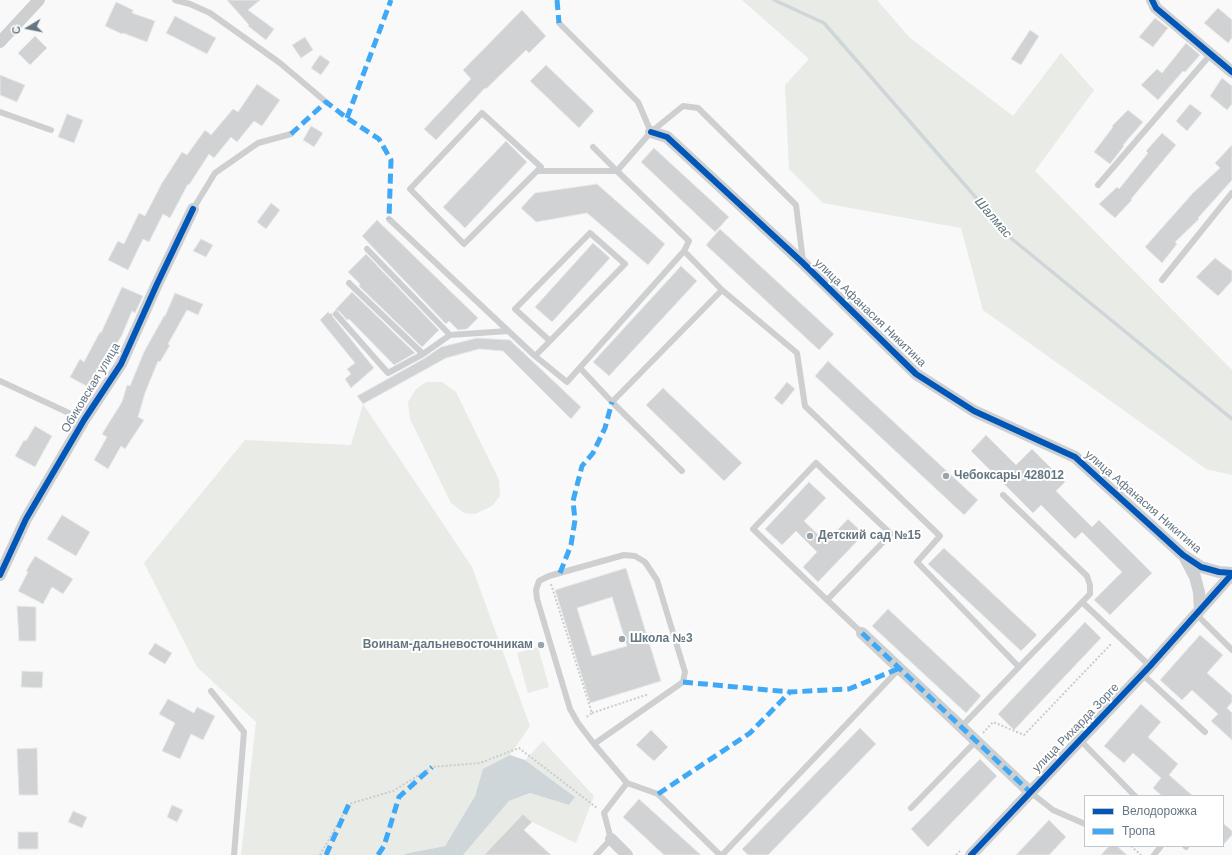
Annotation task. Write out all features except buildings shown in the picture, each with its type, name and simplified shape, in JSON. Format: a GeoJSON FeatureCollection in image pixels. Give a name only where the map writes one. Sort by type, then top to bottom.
{"type":"FeatureCollection","features":[{"type":"Feature","properties":{"kind":"street"},"geometry":{"type":"LineString","coordinates":[[0,42],[39,0]]}},
{"type":"Feature","properties":{"kind":"street"},"geometry":{"type":"LineString","coordinates":[[1152,0],[1156,8],[1232,72]]}},
{"type":"Feature","properties":{"kind":"street","name":"улица Афанасия Никитина"},"geometry":{"type":"LineString","coordinates":[[651,132],[667,137],[803,263],[916,374],[974,411],[1075,457],[1183,555],[1202,567],[1219,572],[1232,573]]}},
{"type":"Feature","properties":{"kind":"street","name":"Обиковская улица"},"geometry":{"type":"LineString","coordinates":[[0,575],[26,519],[84,420],[121,364],[193,209]]}},
{"type":"Feature","properties":{"kind":"street"},"geometry":{"type":"LineString","coordinates":[[1183,555],[1195,577],[1199,592],[1198,612]]}},
{"type":"Feature","properties":{"kind":"street","name":"улица Афанасия Никитина"},"geometry":{"type":"LineString","coordinates":[[1198,612],[1232,573]]}},
{"type":"Feature","properties":{"kind":"street","name":"улица Рихарда Зорге"},"geometry":{"type":"LineString","coordinates":[[971,855],[1146,670],[1198,612]]}},
{"type":"Feature","properties":{"kind":"street"},"geometry":{"type":"LineString","coordinates":[[862,633],[1030,792]]}},
{"type":"Feature","properties":{"kind":"street"},"geometry":{"type":"LineString","coordinates":[[610,839],[627,855]]}},
{"type":"Feature","properties":{"kind":"lane"},"geometry":{"type":"LineString","coordinates":[[175,0],[190,4],[210,13],[280,63],[326,102]]}},
{"type":"Feature","properties":{"kind":"lane"},"geometry":{"type":"LineString","coordinates":[[190,4],[196,0]]}},
{"type":"Feature","properties":{"kind":"lane"},"geometry":{"type":"LineString","coordinates":[[559,24],[638,102],[651,132]]}},
{"type":"Feature","properties":{"kind":"lane"},"geometry":{"type":"LineString","coordinates":[[1098,185],[1211,54]]}},
{"type":"Feature","properties":{"kind":"lane"},"geometry":{"type":"LineString","coordinates":[[537,172],[541,167],[482,113],[410,189],[464,244],[537,172],[617,171],[651,132],[683,106],[698,108],[796,205],[803,263]]}},
{"type":"Feature","properties":{"kind":"lane"},"geometry":{"type":"LineString","coordinates":[[0,112],[51,130]]}},
{"type":"Feature","properties":{"kind":"lane"},"geometry":{"type":"LineString","coordinates":[[193,209],[215,173],[258,143],[291,134]]}},
{"type":"Feature","properties":{"kind":"lane"},"geometry":{"type":"LineString","coordinates":[[389,218],[535,356],[567,382],[684,252],[689,241],[593,147]]}},
{"type":"Feature","properties":{"kind":"lane"},"geometry":{"type":"LineString","coordinates":[[1162,280],[1232,193]]}},
{"type":"Feature","properties":{"kind":"lane"},"geometry":{"type":"LineString","coordinates":[[535,356],[550,342],[624,264],[590,233],[515,309],[550,342]]}},
{"type":"Feature","properties":{"kind":"lane"},"geometry":{"type":"LineString","coordinates":[[367,249],[450,334]]}},
{"type":"Feature","properties":{"kind":"lane"},"geometry":{"type":"LineString","coordinates":[[684,252],[722,290],[797,353],[805,406],[940,536],[917,562],[1019,667]]}},
{"type":"Feature","properties":{"kind":"lane"},"geometry":{"type":"LineString","coordinates":[[349,283],[423,354]]}},
{"type":"Feature","properties":{"kind":"lane"},"geometry":{"type":"LineString","coordinates":[[612,402],[722,290]]}},
{"type":"Feature","properties":{"kind":"lane"},"geometry":{"type":"LineString","coordinates":[[336,314],[388,372],[423,354],[450,334],[508,331]]}},
{"type":"Feature","properties":{"kind":"lane"},"geometry":{"type":"LineString","coordinates":[[580,368],[682,471]]}},
{"type":"Feature","properties":{"kind":"lane"},"geometry":{"type":"LineString","coordinates":[[0,381],[84,420]]}},
{"type":"Feature","properties":{"kind":"lane"},"geometry":{"type":"LineString","coordinates":[[827,600],[890,534],[816,463],[753,529],[827,600],[862,633]]}},
{"type":"Feature","properties":{"kind":"lane"},"geometry":{"type":"LineString","coordinates":[[962,727],[1090,594],[1090,585],[1087,576],[1003,495]]}},
{"type":"Feature","properties":{"kind":"lane"},"geometry":{"type":"LineString","coordinates":[[594,744],[683,682],[685,672],[657,580],[645,562],[635,556],[624,555],[549,576],[539,581],[536,590],[537,599],[570,709],[578,723],[594,744],[627,783],[658,794],[721,855],[900,668]]}},
{"type":"Feature","properties":{"kind":"lane"},"geometry":{"type":"LineString","coordinates":[[1082,602],[1119,636],[1146,670],[1205,732]]}},
{"type":"Feature","properties":{"kind":"lane"},"geometry":{"type":"LineString","coordinates":[[1198,612],[1232,650]]}},
{"type":"Feature","properties":{"kind":"lane"},"geometry":{"type":"LineString","coordinates":[[211,691],[244,732],[234,855]]}},
{"type":"Feature","properties":{"kind":"lane"},"geometry":{"type":"LineString","coordinates":[[1080,740],[1133,795]]}},
{"type":"Feature","properties":{"kind":"lane"},"geometry":{"type":"LineString","coordinates":[[911,808],[976,741]]}},
{"type":"Feature","properties":{"kind":"lane"},"geometry":{"type":"LineString","coordinates":[[596,855],[610,839],[604,813],[627,783]]}},
{"type":"Feature","properties":{"kind":"lane"},"geometry":{"type":"LineString","coordinates":[[1030,792],[1053,810],[1084,824]]}},
{"type":"Feature","properties":{"kind":"lane"},"geometry":{"type":"LineString","coordinates":[[1154,855],[1160,847]]}},
{"type":"Feature","properties":{"kind":"path"},"geometry":{"type":"LineString","coordinates":[[549,576],[592,713]]}},
{"type":"Feature","properties":{"kind":"path"},"geometry":{"type":"LineString","coordinates":[[976,741],[993,722],[1024,735],[1119,636]]}},
{"type":"Feature","properties":{"kind":"path"},"geometry":{"type":"LineString","coordinates":[[578,723],[592,713],[655,692]]}},
{"type":"Feature","properties":{"kind":"path"},"geometry":{"type":"LineString","coordinates":[[320,855],[349,804],[394,791],[432,766],[480,763],[519,748],[604,813]]}},
{"type":"Feature","properties":{"kind":"path"},"geometry":{"type":"LineString","coordinates":[[1132,847],[1141,855]]}},
{"type":"Feature","properties":{"kind":"shaded area"},"geometry":{"type":"Polygon","coordinates":[[[742,0],[877,0],[909,37],[1013,116],[1061,53],[1094,90],[1035,171],[1232,370],[1232,475],[1206,469],[983,310],[961,228],[823,203],[789,169],[785,85],[809,59],[742,0]]]}},
{"type":"Feature","properties":{"kind":"shaded area"},"geometry":{"type":"Polygon","coordinates":[[[426,382],[442,382],[456,392],[499,480],[500,496],[492,506],[475,514],[464,513],[451,503],[410,419],[408,402],[416,389],[426,382]]]}},
{"type":"Feature","properties":{"kind":"shaded area"},"geometry":{"type":"Polygon","coordinates":[[[363,404],[472,567],[530,726],[510,755],[483,770],[475,796],[445,846],[404,854],[405,855],[241,855],[256,722],[197,667],[144,563],[245,440],[351,445],[363,404]]]}},
{"type":"Feature","properties":{"kind":"shaded area"},"geometry":{"type":"Polygon","coordinates":[[[538,647],[549,687],[528,693],[517,653],[538,647]]]}},
{"type":"Feature","properties":{"kind":"shaded area"},"geometry":{"type":"Polygon","coordinates":[[[543,741],[594,796],[576,843],[532,822],[523,814],[484,855],[463,855],[509,801],[530,793],[569,805],[575,797],[525,760],[543,741]]]}},
{"type":"Feature","properties":{"kind":"shaded area"},"geometry":{"type":"Polygon","coordinates":[[[510,755],[525,760],[575,797],[569,805],[530,793],[509,801],[463,855],[404,854],[445,846],[475,796],[483,769],[510,755]]]}},
{"type":"Feature","properties":{"kind":"waterway","name":"Шалмас"},"geometry":{"type":"LineString","coordinates":[[774,0],[824,23],[1012,239],[1232,419]]}},
{"type":"Feature","properties":{"kind":"marked path"},"geometry":{"type":"LineString","coordinates":[[347,118],[391,0]]}},
{"type":"Feature","properties":{"kind":"marked path"},"geometry":{"type":"LineString","coordinates":[[557,0],[559,23]]}},
{"type":"Feature","properties":{"kind":"marked path"},"geometry":{"type":"LineString","coordinates":[[291,134],[326,102],[379,139],[391,160],[389,219]]}},
{"type":"Feature","properties":{"kind":"marked path"},"geometry":{"type":"LineString","coordinates":[[560,573],[571,545],[575,520],[573,501],[582,466],[593,453],[605,428],[612,402]]}},
{"type":"Feature","properties":{"kind":"marked path"},"geometry":{"type":"LineString","coordinates":[[862,633],[1030,792]]}},
{"type":"Feature","properties":{"kind":"marked path"},"geometry":{"type":"LineString","coordinates":[[658,794],[750,733],[790,692],[849,689],[900,668]]}},
{"type":"Feature","properties":{"kind":"marked path"},"geometry":{"type":"LineString","coordinates":[[683,682],[790,692]]}},
{"type":"Feature","properties":{"kind":"marked path"},"geometry":{"type":"LineString","coordinates":[[378,855],[384,846],[399,797],[432,767]]}},
{"type":"Feature","properties":{"kind":"marked path"},"geometry":{"type":"LineString","coordinates":[[326,855],[349,804]]}},
{"type":"Feature","properties":{"kind":"cycle path"},"geometry":{"type":"LineString","coordinates":[[1152,0],[1156,8],[1232,72]]}},
{"type":"Feature","properties":{"kind":"cycle path"},"geometry":{"type":"LineString","coordinates":[[651,132],[667,137],[803,263],[916,374],[974,411],[1075,457],[1183,555],[1201,567],[1219,572],[1232,573]]}},
{"type":"Feature","properties":{"kind":"cycle path"},"geometry":{"type":"LineString","coordinates":[[0,575],[26,519],[84,420],[121,364],[193,209]]}},
{"type":"Feature","properties":{"kind":"cycle path"},"geometry":{"type":"LineString","coordinates":[[971,855],[1150,666],[1232,574]]}},
{"type":"Feature","properties":{"kind":"place","name":"Чебоксары 428012"},"geometry":{"type":"Point","coordinates":[946,476]}},
{"type":"Feature","properties":{"kind":"place","name":"Детский сад №15"},"geometry":{"type":"Point","coordinates":[810,536]}},
{"type":"Feature","properties":{"kind":"place","name":"Школа №3"},"geometry":{"type":"Point","coordinates":[622,639]}},
{"type":"Feature","properties":{"kind":"place","name":"Воинам-дальневосточникам"},"geometry":{"type":"Point","coordinates":[541,645]}}]}
